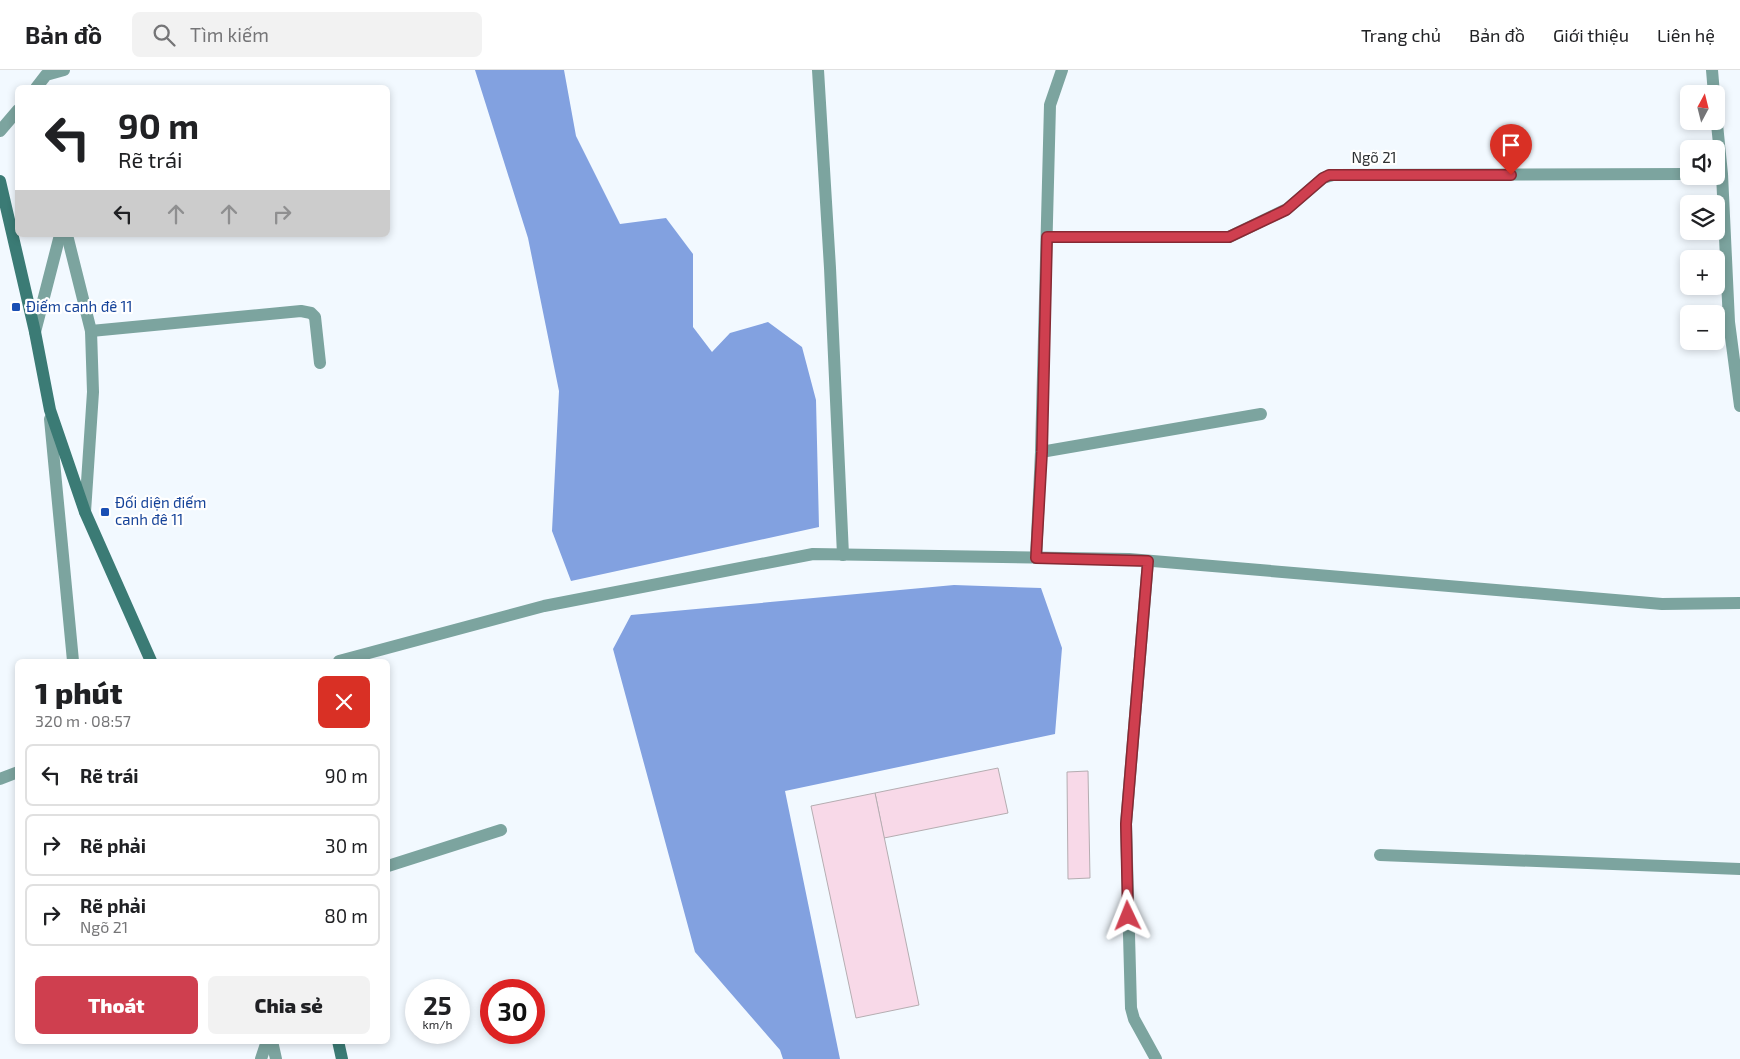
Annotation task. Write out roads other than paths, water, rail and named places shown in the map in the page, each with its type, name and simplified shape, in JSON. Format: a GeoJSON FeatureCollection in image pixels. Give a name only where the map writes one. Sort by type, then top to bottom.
{"type":"FeatureCollection","features":[{"type":"Feature","properties":{"kind":"main road"},"geometry":{"type":"LineString","coordinates":[[0,181],[35,332],[50,410],[85,512],[150,659]]}},
{"type":"Feature","properties":{"kind":"main road"},"geometry":{"type":"LineString","coordinates":[[339,1044],[342,1059]]}},
{"type":"Feature","properties":{"kind":"street"},"geometry":{"type":"LineString","coordinates":[[47,77],[64,70]]}},
{"type":"Feature","properties":{"kind":"street"},"geometry":{"type":"LineString","coordinates":[[818,70],[830,268],[843,554]]}},
{"type":"Feature","properties":{"kind":"street"},"geometry":{"type":"LineString","coordinates":[[1036,558],[1042,452],[1050,105],[1062,70]]}},
{"type":"Feature","properties":{"kind":"street"},"geometry":{"type":"LineString","coordinates":[[1712,70],[1713,85]]}},
{"type":"Feature","properties":{"kind":"street"},"geometry":{"type":"LineString","coordinates":[[0,131],[15,114]]}},
{"type":"Feature","properties":{"kind":"street","name":"Ngõ 21"},"geometry":{"type":"LineString","coordinates":[[1047,237],[1229,237],[1286,210],[1323,178],[1333,174],[1680,174]]}},
{"type":"Feature","properties":{"kind":"street"},"geometry":{"type":"LineString","coordinates":[[1720,185],[1730,322],[1740,406]]}},
{"type":"Feature","properties":{"kind":"street"},"geometry":{"type":"LineString","coordinates":[[35,332],[59,237]]}},
{"type":"Feature","properties":{"kind":"street"},"geometry":{"type":"LineString","coordinates":[[68,237],[91,330],[93,392],[85,512]]}},
{"type":"Feature","properties":{"kind":"street"},"geometry":{"type":"LineString","coordinates":[[91,330],[302,311],[311,313],[315,317],[320,363]]}},
{"type":"Feature","properties":{"kind":"street"},"geometry":{"type":"LineString","coordinates":[[50,410],[73,659]]}},
{"type":"Feature","properties":{"kind":"street"},"geometry":{"type":"LineString","coordinates":[[1042,452],[1261,414]]}},
{"type":"Feature","properties":{"kind":"street"},"geometry":{"type":"LineString","coordinates":[[346,659],[544,606],[813,554],[1148,561],[1662,604],[1740,603]]}},
{"type":"Feature","properties":{"kind":"street"},"geometry":{"type":"LineString","coordinates":[[1148,561],[1126,824],[1131,1008],[1134,1019],[1156,1059]]}},
{"type":"Feature","properties":{"kind":"street"},"geometry":{"type":"LineString","coordinates":[[0,779],[15,773]]}},
{"type":"Feature","properties":{"kind":"street"},"geometry":{"type":"LineString","coordinates":[[390,865],[501,830]]}},
{"type":"Feature","properties":{"kind":"street"},"geometry":{"type":"LineString","coordinates":[[1380,855],[1740,869]]}},
{"type":"Feature","properties":{"kind":"street"},"geometry":{"type":"LineString","coordinates":[[261,1059],[266,1044]]}},
{"type":"Feature","properties":{"kind":"street"},"geometry":{"type":"LineString","coordinates":[[273,1044],[276,1059]]}},
{"type":"Feature","properties":{"kind":"water"},"geometry":{"type":"Polygon","coordinates":[[[475,70],[564,70],[576,136],[620,224],[666,218],[693,254],[693,327],[712,352],[730,333],[768,322],[802,347],[816,400],[819,527],[571,581],[552,531],[559,391],[528,238],[475,70]]]}},
{"type":"Feature","properties":{"kind":"water"},"geometry":{"type":"Polygon","coordinates":[[[954,585],[1041,588],[1062,648],[1055,734],[785,791],[840,1059],[783,1059],[780,1050],[695,952],[613,649],[631,615],[954,585]]]}},
{"type":"Feature","properties":{"kind":"place","name":"Điếm canh đê 11"},"geometry":{"type":"Point","coordinates":[16,307]}},
{"type":"Feature","properties":{"kind":"place","name":"Đối diện điếm canh đê 11"},"geometry":{"type":"Point","coordinates":[105,512]}}]}
